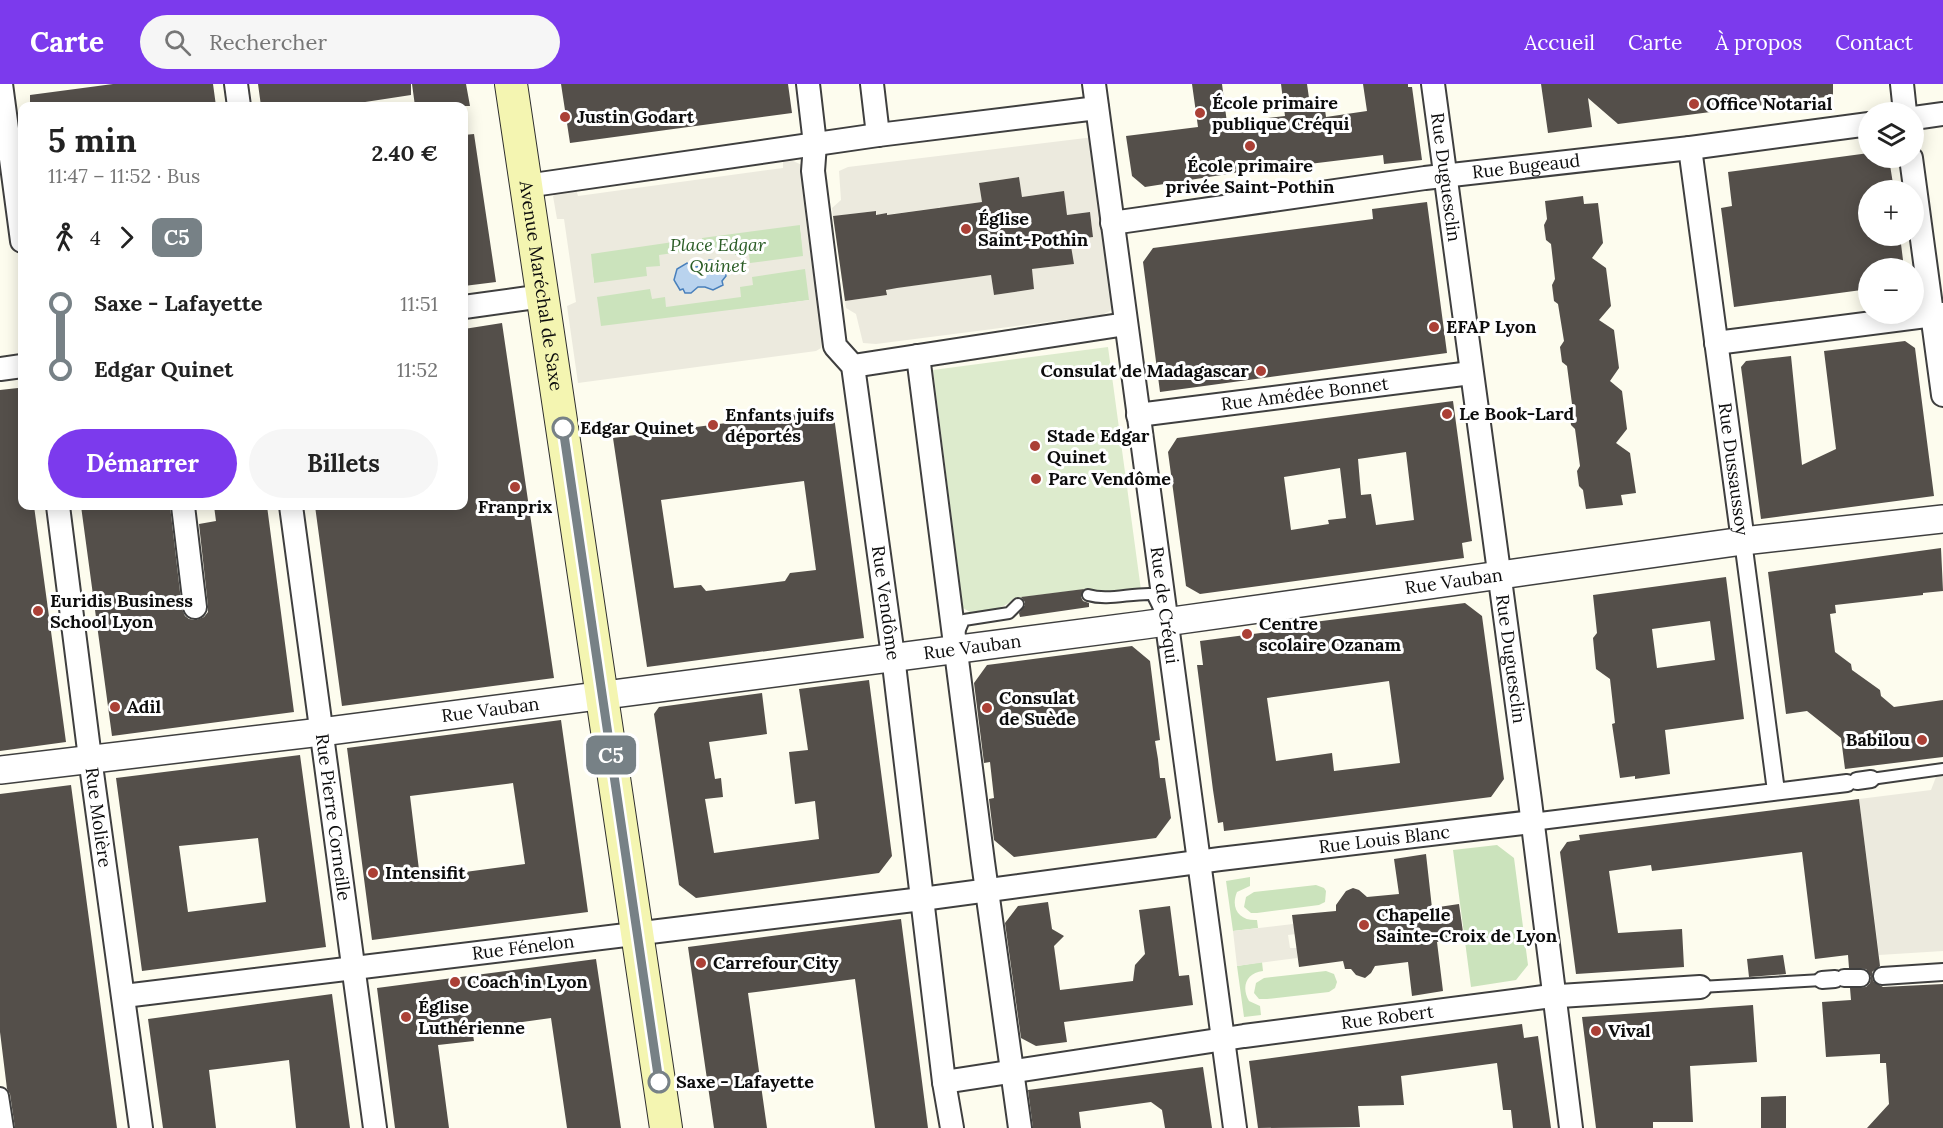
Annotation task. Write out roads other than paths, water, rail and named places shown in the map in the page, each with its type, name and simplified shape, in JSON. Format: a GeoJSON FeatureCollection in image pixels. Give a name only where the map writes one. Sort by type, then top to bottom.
{"type":"FeatureCollection","features":[{"type":"Feature","properties":{"kind":"main road","name":"Avenue Maréchal de Saxe"},"geometry":{"type":"LineString","coordinates":[[511,84],[666,1128]]}},
{"type":"Feature","properties":{"kind":"street"},"geometry":{"type":"LineString","coordinates":[[1,84],[18,211]]}},
{"type":"Feature","properties":{"kind":"street"},"geometry":{"type":"LineString","coordinates":[[236,84],[238,102]]}},
{"type":"Feature","properties":{"kind":"street"},"geometry":{"type":"LineString","coordinates":[[808,84],[815,144],[813,171],[835,346],[853,366],[1126,324]]}},
{"type":"Feature","properties":{"kind":"street"},"geometry":{"type":"LineString","coordinates":[[872,84],[878,135]]}},
{"type":"Feature","properties":{"kind":"street","name":"Rue de Créqui"},"geometry":{"type":"LineString","coordinates":[[1094,84],[1235,1128]]}},
{"type":"Feature","properties":{"kind":"street","name":"Rue Duguesclin"},"geometry":{"type":"LineString","coordinates":[[1433,84],[1571,1128]]}},
{"type":"Feature","properties":{"kind":"street"},"geometry":{"type":"LineString","coordinates":[[1902,84],[1904,102]]}},
{"type":"Feature","properties":{"kind":"street"},"geometry":{"type":"LineString","coordinates":[[526,186],[878,135],[1097,108]]}},
{"type":"Feature","properties":{"kind":"street"},"geometry":{"type":"LineString","coordinates":[[1924,117],[1943,114]]}},
{"type":"Feature","properties":{"kind":"street","name":"Rue Bugeaud"},"geometry":{"type":"LineString","coordinates":[[1112,223],[1445,176],[1690,148],[1858,125]]}},
{"type":"Feature","properties":{"kind":"street","name":"Rue Dussaussoy"},"geometry":{"type":"LineString","coordinates":[[1690,148],[1776,791]]}},
{"type":"Feature","properties":{"kind":"street"},"geometry":{"type":"LineString","coordinates":[[1913,168],[1937,315],[1943,395]]}},
{"type":"Feature","properties":{"kind":"street"},"geometry":{"type":"LineString","coordinates":[[468,306],[543,296]]}},
{"type":"Feature","properties":{"kind":"street"},"geometry":{"type":"LineString","coordinates":[[1716,343],[1937,315]]}},
{"type":"Feature","properties":{"kind":"street"},"geometry":{"type":"LineString","coordinates":[[918,356],[1020,1128]]}},
{"type":"Feature","properties":{"kind":"street","name":"Rue Vendôme"},"geometry":{"type":"LineString","coordinates":[[853,366],[893,656],[944,1082],[952,1128]]}},
{"type":"Feature","properties":{"kind":"street"},"geometry":{"type":"LineString","coordinates":[[0,369],[18,367]]}},
{"type":"Feature","properties":{"kind":"street","name":"Rue Amédée Bonnet"},"geometry":{"type":"LineString","coordinates":[[1138,416],[1471,373]]}},
{"type":"Feature","properties":{"kind":"street","name":"Rue Molière"},"geometry":{"type":"LineString","coordinates":[[59,510],[141,1128]]}},
{"type":"Feature","properties":{"kind":"street"},"geometry":{"type":"LineString","coordinates":[[183,510],[195,608]]}},
{"type":"Feature","properties":{"kind":"street","name":"Rue Pierre Corneille"},"geometry":{"type":"LineString","coordinates":[[292,510],[375,1128]]}},
{"type":"Feature","properties":{"kind":"street","name":"Rue Vauban"},"geometry":{"type":"LineString","coordinates":[[0,770],[321,732],[1167,622],[1743,541],[1943,519]]}},
{"type":"Feature","properties":{"kind":"street","name":"Rue Louis Blanc"},"geometry":{"type":"LineString","coordinates":[[922,899],[1198,861],[1858,781]]}},
{"type":"Feature","properties":{"kind":"street","name":"Rue Fénelon"},"geometry":{"type":"LineString","coordinates":[[124,996],[922,899]]}},
{"type":"Feature","properties":{"kind":"street"},"geometry":{"type":"LineString","coordinates":[[1882,976],[1943,972]]}},
{"type":"Feature","properties":{"kind":"street","name":"Rue Robert"},"geometry":{"type":"LineString","coordinates":[[944,1082],[1223,1039],[1554,996],[1700,987]]}},
{"type":"Feature","properties":{"kind":"street"},"geometry":{"type":"LineString","coordinates":[[0,1096],[5,1128]]}},
{"type":"Feature","properties":{"kind":"lane"},"geometry":{"type":"LineString","coordinates":[[1088,595],[1107,598],[1152,594],[1167,622]]}},
{"type":"Feature","properties":{"kind":"lane"},"geometry":{"type":"LineString","coordinates":[[957,648],[964,620],[1009,613],[1018,604]]}},
{"type":"Feature","properties":{"kind":"lane","name":"Rue Louis Blanc"},"geometry":{"type":"LineString","coordinates":[[1858,781],[1943,769]]}},
{"type":"Feature","properties":{"kind":"lane","name":"Rue Robert"},"geometry":{"type":"LineString","coordinates":[[1700,987],[1840,979]]}},
{"type":"Feature","properties":{"kind":"water"},"geometry":{"type":"Polygon","coordinates":[[[709,260],[723,267],[726,276],[722,281],[723,285],[713,290],[698,287],[691,293],[680,290],[674,280],[677,269],[687,263],[695,267],[703,266],[709,260]]]}},
{"type":"Feature","properties":{"kind":"place","name":"Office Notarial"},"geometry":{"type":"Point","coordinates":[1694,104]}},
{"type":"Feature","properties":{"kind":"place","name":"École primaire publique Créqui"},"geometry":{"type":"Point","coordinates":[1200,113]}},
{"type":"Feature","properties":{"kind":"place","name":"Justin Godart"},"geometry":{"type":"Point","coordinates":[565,117]}},
{"type":"Feature","properties":{"kind":"place","name":"École primaire privée Saint-Pothin"},"geometry":{"type":"Point","coordinates":[1250,146]}},
{"type":"Feature","properties":{"kind":"place","name":"Église Saint-Pothin"},"geometry":{"type":"Point","coordinates":[966,229]}},
{"type":"Feature","properties":{"kind":"place","name":"EFAP Lyon"},"geometry":{"type":"Point","coordinates":[1434,327]}},
{"type":"Feature","properties":{"kind":"place","name":"Consulat de Madagascar"},"geometry":{"type":"Point","coordinates":[1261,371]}},
{"type":"Feature","properties":{"kind":"place","name":"Le Book-Lard"},"geometry":{"type":"Point","coordinates":[1447,414]}},
{"type":"Feature","properties":{"kind":"place","name":"Enfants juifs déportés"},"geometry":{"type":"Point","coordinates":[713,425]}},
{"type":"Feature","properties":{"kind":"place","name":"Edgar Quinet"},"geometry":{"type":"Point","coordinates":[563,428]}},
{"type":"Feature","properties":{"kind":"place","name":"Stade Edgar Quinet"},"geometry":{"type":"Point","coordinates":[1035,446]}},
{"type":"Feature","properties":{"kind":"place","name":"Parc Vendôme"},"geometry":{"type":"Point","coordinates":[1036,479]}},
{"type":"Feature","properties":{"kind":"place","name":"Franprix"},"geometry":{"type":"Point","coordinates":[515,487]}},
{"type":"Feature","properties":{"kind":"place","name":"Euridis Business School Lyon"},"geometry":{"type":"Point","coordinates":[38,611]}},
{"type":"Feature","properties":{"kind":"place","name":"Centre scolaire Ozanam"},"geometry":{"type":"Point","coordinates":[1247,634]}},
{"type":"Feature","properties":{"kind":"place","name":"Adil"},"geometry":{"type":"Point","coordinates":[115,707]}},
{"type":"Feature","properties":{"kind":"place","name":"Consulat de Suède"},"geometry":{"type":"Point","coordinates":[987,708]}},
{"type":"Feature","properties":{"kind":"place","name":"Babilou"},"geometry":{"type":"Point","coordinates":[1922,740]}},
{"type":"Feature","properties":{"kind":"place","name":"Intensifit"},"geometry":{"type":"Point","coordinates":[373,873]}},
{"type":"Feature","properties":{"kind":"place","name":"Chapelle Sainte-Croix de Lyon"},"geometry":{"type":"Point","coordinates":[1364,925]}},
{"type":"Feature","properties":{"kind":"place","name":"Carrefour City"},"geometry":{"type":"Point","coordinates":[701,963]}},
{"type":"Feature","properties":{"kind":"place","name":"Coach in Lyon"},"geometry":{"type":"Point","coordinates":[455,982]}},
{"type":"Feature","properties":{"kind":"place","name":"Église Luthérienne"},"geometry":{"type":"Point","coordinates":[406,1017]}},
{"type":"Feature","properties":{"kind":"place","name":"Vival"},"geometry":{"type":"Point","coordinates":[1596,1031]}},
{"type":"Feature","properties":{"kind":"place","name":"Saxe - Lafayette"},"geometry":{"type":"Point","coordinates":[659,1082]}},
{"type":"Feature","properties":{"kind":"park label","name":"Place Edgar Quinet"},"geometry":{"type":"Point","coordinates":[718,255]}}]}
